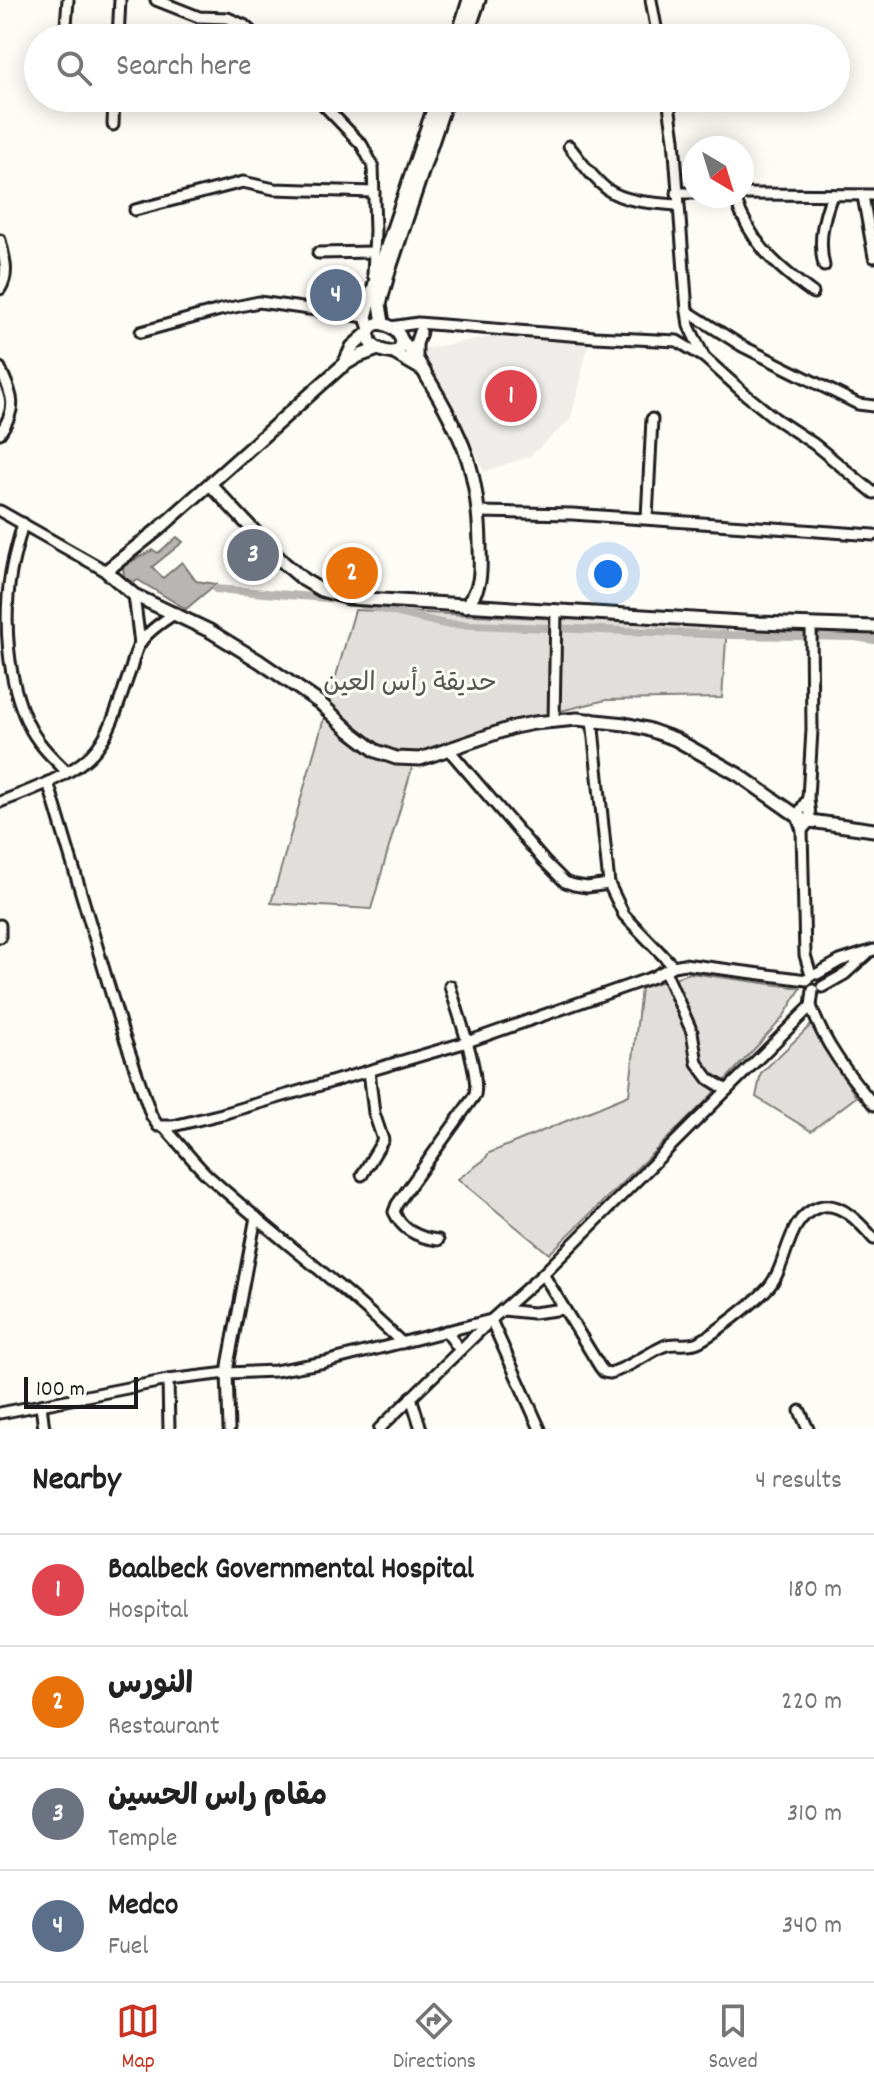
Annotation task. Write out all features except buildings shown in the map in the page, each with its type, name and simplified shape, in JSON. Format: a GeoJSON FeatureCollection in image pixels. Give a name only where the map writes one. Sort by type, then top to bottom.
{"type":"FeatureCollection","features":[{"type":"Feature","properties":{"kind":"street"},"geometry":{"type":"LineString","coordinates":[[66,24],[68,0]]}},
{"type":"Feature","properties":{"kind":"street"},"geometry":{"type":"LineString","coordinates":[[119,24],[120,0]]}},
{"type":"Feature","properties":{"kind":"street"},"geometry":{"type":"LineString","coordinates":[[156,0],[199,17],[228,18],[242,24]]}},
{"type":"Feature","properties":{"kind":"street"},"geometry":{"type":"LineString","coordinates":[[461,24],[469,0]]}},
{"type":"Feature","properties":{"kind":"street"},"geometry":{"type":"LineString","coordinates":[[471,24],[479,0]]}},
{"type":"Feature","properties":{"kind":"street"},"geometry":{"type":"LineString","coordinates":[[651,0],[655,24]]}},
{"type":"Feature","properties":{"kind":"street"},"geometry":{"type":"LineString","coordinates":[[113,112],[113,125]]}},
{"type":"Feature","properties":{"kind":"street"},"geometry":{"type":"LineString","coordinates":[[331,112],[348,129],[373,166],[373,275],[381,280]]}},
{"type":"Feature","properties":{"kind":"street"},"geometry":{"type":"LineString","coordinates":[[423,370],[371,344],[366,317],[381,280],[433,112]]}},
{"type":"Feature","properties":{"kind":"street"},"geometry":{"type":"LineString","coordinates":[[416,173],[441,112]]}},
{"type":"Feature","properties":{"kind":"street"},"geometry":{"type":"LineString","coordinates":[[670,112],[689,326],[704,357]]}},
{"type":"Feature","properties":{"kind":"street"},"geometry":{"type":"LineString","coordinates":[[569,146],[611,193],[650,203],[678,205]]}},
{"type":"Feature","properties":{"kind":"street"},"geometry":{"type":"LineString","coordinates":[[135,210],[243,182],[274,189],[374,192]]}},
{"type":"Feature","properties":{"kind":"street"},"geometry":{"type":"LineString","coordinates":[[677,193],[682,193]]}},
{"type":"Feature","properties":{"kind":"street"},"geometry":{"type":"LineString","coordinates":[[754,194],[874,195]]}},
{"type":"Feature","properties":{"kind":"street"},"geometry":{"type":"LineString","coordinates":[[824,266],[820,238],[832,195]]}},
{"type":"Feature","properties":{"kind":"street"},"geometry":{"type":"LineString","coordinates":[[863,196],[874,257]]}},
{"type":"Feature","properties":{"kind":"street"},"geometry":{"type":"LineString","coordinates":[[739,208],[767,255],[813,293]]}},
{"type":"Feature","properties":{"kind":"street"},"geometry":{"type":"LineString","coordinates":[[0,240],[6,265],[0,289]]}},
{"type":"Feature","properties":{"kind":"street"},"geometry":{"type":"LineString","coordinates":[[318,253],[374,252]]}},
{"type":"Feature","properties":{"kind":"street"},"geometry":{"type":"LineString","coordinates":[[381,280],[380,304],[387,325],[400,335],[423,370],[461,438],[473,474],[479,512],[480,580],[475,594],[465,606]]}},
{"type":"Feature","properties":{"kind":"street"},"geometry":{"type":"LineString","coordinates":[[141,332],[259,302],[366,317]]}},
{"type":"Feature","properties":{"kind":"street"},"geometry":{"type":"LineString","coordinates":[[687,311],[767,359],[858,404],[874,406]]}},
{"type":"Feature","properties":{"kind":"street"},"geometry":{"type":"LineString","coordinates":[[342,366],[352,347],[375,324],[677,341],[704,357],[776,419],[814,444],[874,493]]}},
{"type":"Feature","properties":{"kind":"street"},"geometry":{"type":"LineString","coordinates":[[677,341],[689,326]]}},
{"type":"Feature","properties":{"kind":"street"},"geometry":{"type":"LineString","coordinates":[[402,340],[412,338],[423,328]]}},
{"type":"Feature","properties":{"kind":"street"},"geometry":{"type":"LineString","coordinates":[[416,358],[416,344],[423,328]]}},
{"type":"Feature","properties":{"kind":"street"},"geometry":{"type":"LineString","coordinates":[[392,352],[399,350],[402,340]]}},
{"type":"Feature","properties":{"kind":"street"},"geometry":{"type":"LineString","coordinates":[[106,571],[210,484],[342,366],[378,349]]}},
{"type":"Feature","properties":{"kind":"street"},"geometry":{"type":"LineString","coordinates":[[0,368],[12,398],[13,412],[0,433]]}},
{"type":"Feature","properties":{"kind":"street"},"geometry":{"type":"LineString","coordinates":[[647,518],[652,419]]}},
{"type":"Feature","properties":{"kind":"street"},"geometry":{"type":"LineString","coordinates":[[210,484],[304,580],[321,590],[349,598],[811,630],[874,627]]}},
{"type":"Feature","properties":{"kind":"street"},"geometry":{"type":"LineString","coordinates":[[0,511],[106,571],[134,595],[176,613],[259,661],[320,703],[350,731],[385,755],[406,760],[420,759],[514,727],[554,720],[592,719],[647,729],[675,739],[739,775],[803,818],[874,830]]}},
{"type":"Feature","properties":{"kind":"street"},"geometry":{"type":"LineString","coordinates":[[479,512],[647,518],[874,535]]}},
{"type":"Feature","properties":{"kind":"street"},"geometry":{"type":"LineString","coordinates":[[23,523],[11,572],[7,625],[11,666],[28,724],[43,748],[67,772]]}},
{"type":"Feature","properties":{"kind":"street"},"geometry":{"type":"LineString","coordinates":[[480,580],[487,596],[499,608]]}},
{"type":"Feature","properties":{"kind":"street"},"geometry":{"type":"LineString","coordinates":[[134,595],[140,644]]}},
{"type":"Feature","properties":{"kind":"street"},"geometry":{"type":"LineString","coordinates":[[0,802],[48,782],[86,760],[103,739],[112,720],[140,644],[164,620],[176,613]]}},
{"type":"Feature","properties":{"kind":"street"},"geometry":{"type":"LineString","coordinates":[[554,720],[556,614]]}},
{"type":"Feature","properties":{"kind":"street"},"geometry":{"type":"LineString","coordinates":[[811,630],[811,743],[808,798],[803,818],[805,955],[812,976]]}},
{"type":"Feature","properties":{"kind":"street"},"geometry":{"type":"LineString","coordinates":[[592,719],[609,884],[624,915],[669,968],[692,1032],[697,1063],[709,1079],[727,1090]]}},
{"type":"Feature","properties":{"kind":"street"},"geometry":{"type":"LineString","coordinates":[[449,750],[565,882],[587,887],[609,884]]}},
{"type":"Feature","properties":{"kind":"street"},"geometry":{"type":"LineString","coordinates":[[48,782],[131,1056],[151,1115],[158,1126],[222,1114],[467,1042],[653,977],[669,968],[695,965],[758,975],[812,976],[823,981],[811,1006],[543,1274],[379,1429]]}},
{"type":"Feature","properties":{"kind":"street"},"geometry":{"type":"LineString","coordinates":[[0,925],[0,937]]}},
{"type":"Feature","properties":{"kind":"street"},"geometry":{"type":"LineString","coordinates":[[872,951],[845,974],[817,989],[808,986],[812,976],[840,961],[872,951]]}},
{"type":"Feature","properties":{"kind":"street"},"geometry":{"type":"LineString","coordinates":[[438,1240],[410,1232],[394,1212],[475,1095],[476,1083],[467,1042],[450,986]]}},
{"type":"Feature","properties":{"kind":"street"},"geometry":{"type":"LineString","coordinates":[[811,1006],[827,1043],[848,1075],[874,1105]]}},
{"type":"Feature","properties":{"kind":"street"},"geometry":{"type":"LineString","coordinates":[[362,1175],[383,1140],[374,1113],[369,1071]]}},
{"type":"Feature","properties":{"kind":"street"},"geometry":{"type":"LineString","coordinates":[[164,1127],[204,1171],[367,1308],[402,1343]]}},
{"type":"Feature","properties":{"kind":"street"},"geometry":{"type":"LineString","coordinates":[[543,1274],[600,1367],[604,1372],[612,1373],[668,1344],[699,1341],[729,1320],[772,1282],[797,1226],[816,1208],[828,1206],[843,1210],[874,1239]]}},
{"type":"Feature","properties":{"kind":"street"},"geometry":{"type":"LineString","coordinates":[[229,1429],[227,1373],[256,1217]]}},
{"type":"Feature","properties":{"kind":"street"},"geometry":{"type":"LineString","coordinates":[[503,1310],[526,1313],[564,1309]]}},
{"type":"Feature","properties":{"kind":"street"},"geometry":{"type":"LineString","coordinates":[[0,1413],[168,1380],[313,1365],[491,1320]]}},
{"type":"Feature","properties":{"kind":"street"},"geometry":{"type":"LineString","coordinates":[[491,1320],[540,1429]]}},
{"type":"Feature","properties":{"kind":"street"},"geometry":{"type":"LineString","coordinates":[[446,1331],[460,1350]]}},
{"type":"Feature","properties":{"kind":"street"},"geometry":{"type":"LineString","coordinates":[[168,1380],[169,1429]]}},
{"type":"Feature","properties":{"kind":"street"},"geometry":{"type":"LineString","coordinates":[[411,1397],[421,1429]]}},
{"type":"Feature","properties":{"kind":"street"},"geometry":{"type":"LineString","coordinates":[[41,1405],[44,1429]]}},
{"type":"Feature","properties":{"kind":"street"},"geometry":{"type":"LineString","coordinates":[[800,1411],[808,1429]]}},
{"type":"Feature","properties":{"kind":"shaded area"},"geometry":{"type":"Polygon","coordinates":[[[490,337],[588,344],[570,420],[530,456],[484,472],[423,349],[490,337]]]}},
{"type":"Feature","properties":{"kind":"shaded area"},"geometry":{"type":"Polygon","coordinates":[[[177,537],[183,542],[152,567],[163,578],[182,562],[196,581],[216,584],[186,609],[138,580],[133,582],[124,578],[123,566],[153,550],[158,553],[177,537]]]}},
{"type":"Feature","properties":{"kind":"green space","name":"حديقة رأس العين"},"geometry":{"type":"Polygon","coordinates":[[[355,610],[727,626],[722,698],[606,700],[503,725],[414,761],[371,909],[271,903],[355,610]]]}},
{"type":"Feature","properties":{"kind":"green space"},"geometry":{"type":"Polygon","coordinates":[[[690,973],[801,988],[782,1019],[706,1101],[549,1254],[458,1179],[489,1153],[629,1095],[641,988],[690,973]]]}},
{"type":"Feature","properties":{"kind":"green space"},"geometry":{"type":"Polygon","coordinates":[[[811,1025],[856,1097],[811,1131],[756,1097],[761,1073],[811,1025]]]}},
{"type":"Feature","properties":{"kind":"waterway"},"geometry":{"type":"LineString","coordinates":[[216,589],[338,599]]}},
{"type":"Feature","properties":{"kind":"waterway"},"geometry":{"type":"LineString","coordinates":[[352,602],[445,624],[874,640]]}},
{"type":"Feature","properties":{"kind":"place","name":"Medco"},"geometry":{"type":"Point","coordinates":[336,295]}},
{"type":"Feature","properties":{"kind":"place","name":"Baalbeck Governmental Hospital"},"geometry":{"type":"Point","coordinates":[511,396]}},
{"type":"Feature","properties":{"kind":"place","name":"مقام راس الحسين"},"geometry":{"type":"Point","coordinates":[253,555]}},
{"type":"Feature","properties":{"kind":"place","name":"النورس"},"geometry":{"type":"Point","coordinates":[352,573]}}]}
